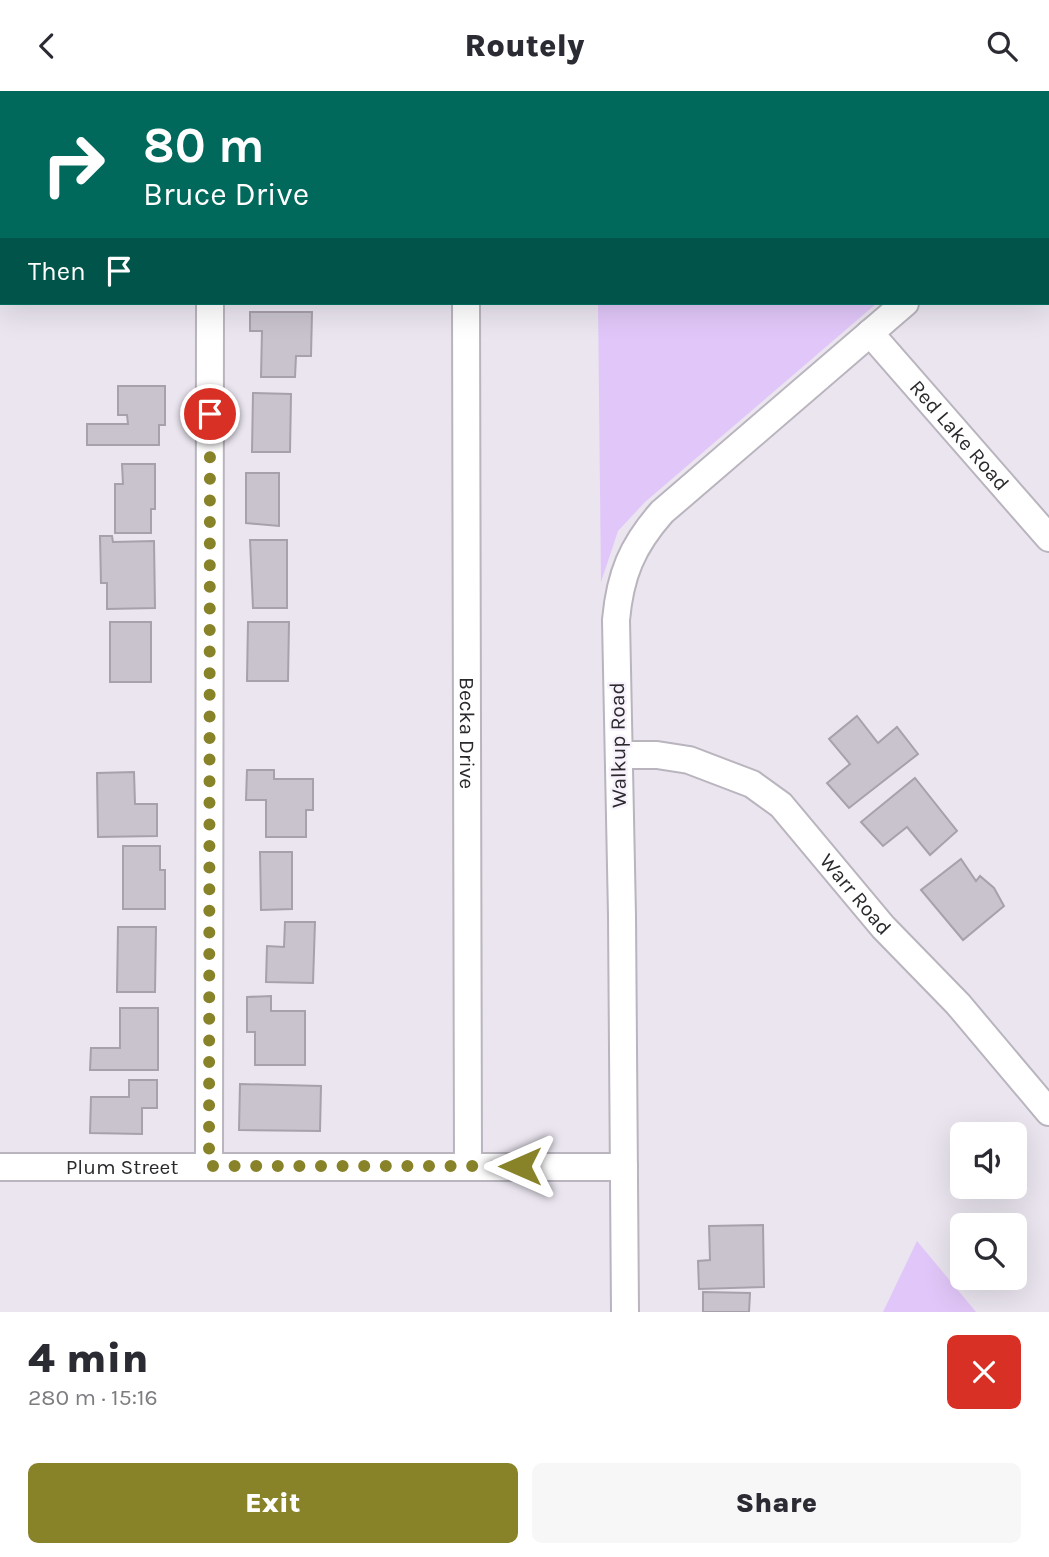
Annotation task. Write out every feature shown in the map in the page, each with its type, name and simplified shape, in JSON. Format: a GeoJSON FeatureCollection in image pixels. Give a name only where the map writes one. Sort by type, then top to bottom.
{"type":"FeatureCollection","features":[{"type":"Feature","properties":{"kind":"street"},"geometry":{"type":"LineString","coordinates":[[209,1166],[210,305]]}},
{"type":"Feature","properties":{"kind":"street","name":"Becka Drive"},"geometry":{"type":"LineString","coordinates":[[466,305],[468,1166]]}},
{"type":"Feature","properties":{"kind":"street","name":"Walkup Road"},"geometry":{"type":"LineString","coordinates":[[625,1312],[616,619],[619,587],[627,560],[640,536],[662,512],[903,305]]}},
{"type":"Feature","properties":{"kind":"street","name":"Red Lake Road"},"geometry":{"type":"LineString","coordinates":[[870,333],[1049,538]]}},
{"type":"Feature","properties":{"kind":"street","name":"Warr Road"},"geometry":{"type":"LineString","coordinates":[[619,755],[657,755],[689,760],[752,784],[781,805],[883,927],[958,1004],[1049,1112]]}},
{"type":"Feature","properties":{"kind":"street","name":"Plum Street"},"geometry":{"type":"LineString","coordinates":[[0,1167],[624,1167]]}},
{"type":"Feature","properties":{"kind":"shaded area"},"geometry":{"type":"Polygon","coordinates":[[[598,305],[875,305],[645,502],[618,531],[601,582],[598,305]]]}},
{"type":"Feature","properties":{"kind":"shaded area"},"geometry":{"type":"Polygon","coordinates":[[[917,1241],[950,1281],[950,1290],[958,1290],[976,1312],[883,1312],[917,1241]]]}},
{"type":"Feature","properties":{"kind":"building"},"geometry":{"type":"Polygon","coordinates":[[[250,312],[312,312],[311,356],[296,356],[295,377],[261,377],[262,331],[250,331],[250,312]]]}},
{"type":"Feature","properties":{"kind":"building"},"geometry":{"type":"Polygon","coordinates":[[[118,386],[165,386],[165,425],[159,425],[159,445],[87,445],[87,424],[128,424],[127,415],[118,415],[118,386]]]}},
{"type":"Feature","properties":{"kind":"building"},"geometry":{"type":"Polygon","coordinates":[[[253,393],[291,394],[290,452],[252,452],[253,393]]]}},
{"type":"Feature","properties":{"kind":"building"},"geometry":{"type":"Polygon","coordinates":[[[122,464],[155,464],[155,509],[151,509],[151,533],[115,533],[115,484],[123,484],[122,464]]]}},
{"type":"Feature","properties":{"kind":"building"},"geometry":{"type":"Polygon","coordinates":[[[246,473],[279,473],[279,526],[246,523],[246,473]]]}},
{"type":"Feature","properties":{"kind":"building"},"geometry":{"type":"Polygon","coordinates":[[[100,536],[112,536],[113,542],[154,541],[155,608],[107,609],[107,583],[101,583],[100,536]]]}},
{"type":"Feature","properties":{"kind":"building"},"geometry":{"type":"Polygon","coordinates":[[[250,540],[287,540],[287,608],[253,608],[250,540]]]}},
{"type":"Feature","properties":{"kind":"building"},"geometry":{"type":"Polygon","coordinates":[[[110,622],[151,622],[151,682],[110,682],[110,622]]]}},
{"type":"Feature","properties":{"kind":"building"},"geometry":{"type":"Polygon","coordinates":[[[248,622],[289,622],[288,681],[247,681],[248,622]]]}},
{"type":"Feature","properties":{"kind":"building"},"geometry":{"type":"Polygon","coordinates":[[[857,716],[878,743],[897,727],[918,754],[849,808],[827,783],[850,764],[829,739],[857,716]]]}},
{"type":"Feature","properties":{"kind":"building"},"geometry":{"type":"Polygon","coordinates":[[[247,770],[274,770],[274,779],[313,779],[313,810],[306,810],[306,837],[266,837],[266,800],[246,800],[247,770]]]}},
{"type":"Feature","properties":{"kind":"building"},"geometry":{"type":"Polygon","coordinates":[[[134,772],[135,804],[157,804],[157,836],[98,837],[97,773],[134,772]]]}},
{"type":"Feature","properties":{"kind":"building"},"geometry":{"type":"Polygon","coordinates":[[[915,778],[957,831],[930,855],[907,827],[883,846],[861,822],[915,778]]]}},
{"type":"Feature","properties":{"kind":"building"},"geometry":{"type":"Polygon","coordinates":[[[123,846],[160,846],[160,870],[165,870],[165,909],[123,909],[123,846]]]}},
{"type":"Feature","properties":{"kind":"building"},"geometry":{"type":"Polygon","coordinates":[[[260,852],[292,852],[292,909],[261,910],[260,852]]]}},
{"type":"Feature","properties":{"kind":"building"},"geometry":{"type":"Polygon","coordinates":[[[961,859],[976,881],[980,876],[994,888],[1004,906],[963,940],[921,890],[961,859]]]}},
{"type":"Feature","properties":{"kind":"building"},"geometry":{"type":"Polygon","coordinates":[[[285,922],[315,922],[313,983],[266,982],[267,946],[284,947],[285,922]]]}},
{"type":"Feature","properties":{"kind":"building"},"geometry":{"type":"Polygon","coordinates":[[[118,927],[156,927],[155,992],[117,992],[118,927]]]}},
{"type":"Feature","properties":{"kind":"building"},"geometry":{"type":"Polygon","coordinates":[[[271,996],[271,1011],[305,1011],[305,1065],[255,1065],[255,1032],[247,1032],[247,997],[271,996]]]}},
{"type":"Feature","properties":{"kind":"building"},"geometry":{"type":"Polygon","coordinates":[[[120,1008],[158,1008],[158,1070],[90,1070],[91,1048],[120,1048],[120,1008]]]}},
{"type":"Feature","properties":{"kind":"building"},"geometry":{"type":"Polygon","coordinates":[[[129,1080],[157,1080],[157,1108],[142,1108],[142,1134],[90,1133],[91,1097],[129,1097],[129,1080]]]}},
{"type":"Feature","properties":{"kind":"building"},"geometry":{"type":"Polygon","coordinates":[[[240,1084],[321,1086],[320,1131],[239,1130],[240,1084]]]}},
{"type":"Feature","properties":{"kind":"building"},"geometry":{"type":"Polygon","coordinates":[[[763,1225],[764,1287],[699,1289],[698,1261],[710,1260],[709,1226],[763,1225]]]}},
{"type":"Feature","properties":{"kind":"building"},"geometry":{"type":"Polygon","coordinates":[[[703,1292],[750,1293],[749,1312],[703,1312],[703,1292]]]}},
{"type":"Feature","properties":{"kind":"route"},"geometry":{"type":"LineString","coordinates":[[210,414],[209,1166],[520,1166]]}}]}
